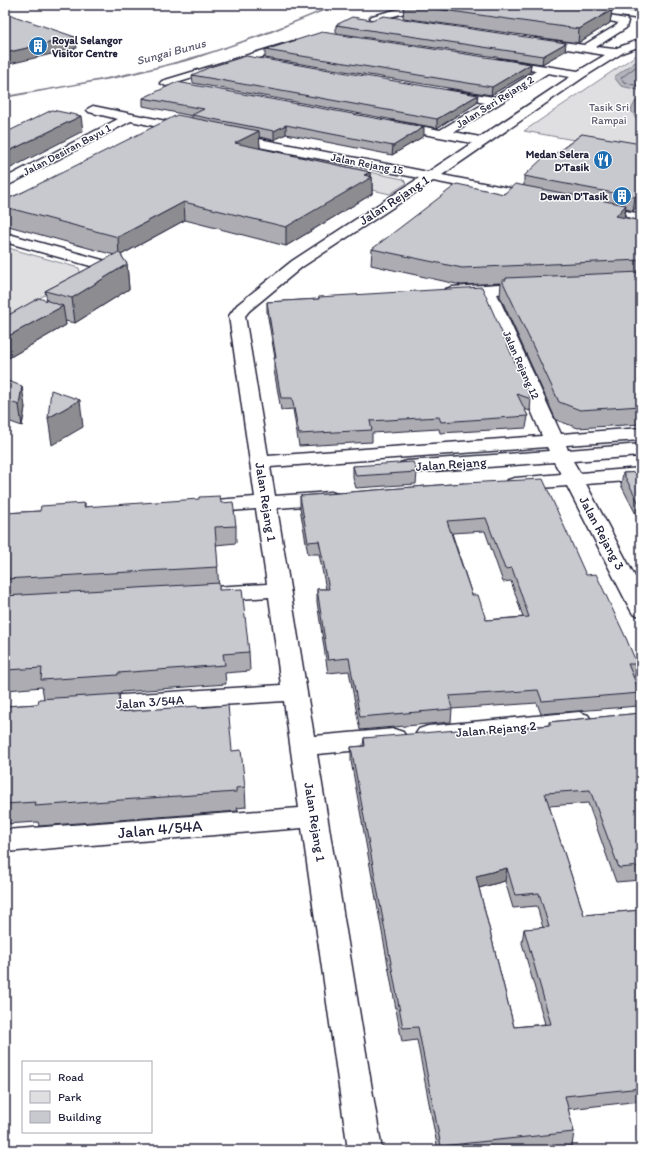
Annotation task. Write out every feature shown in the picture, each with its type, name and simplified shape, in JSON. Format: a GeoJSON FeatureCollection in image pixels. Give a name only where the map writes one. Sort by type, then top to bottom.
{"type":"FeatureCollection","features":[{"type":"Feature","properties":{"kind":"street"},"geometry":{"type":"LineString","coordinates":[[405,22],[375,18],[424,5]]}},
{"type":"Feature","properties":{"kind":"street"},"geometry":{"type":"LineString","coordinates":[[601,5],[623,9],[641,16]]}},
{"type":"Feature","properties":{"kind":"street"},"geometry":{"type":"LineString","coordinates":[[557,8],[641,10]]}},
{"type":"Feature","properties":{"kind":"street"},"geometry":{"type":"LineString","coordinates":[[557,8],[615,18],[623,21],[622,26],[585,49]]}},
{"type":"Feature","properties":{"kind":"street"},"geometry":{"type":"LineString","coordinates":[[623,9],[641,19]]}},
{"type":"Feature","properties":{"kind":"street","name":"Jalan Rejang 1"},"geometry":{"type":"LineString","coordinates":[[365,1150],[237,316],[243,308],[297,264],[431,176],[580,75],[638,38]]}},
{"type":"Feature","properties":{"kind":"street"},"geometry":{"type":"LineString","coordinates":[[190,88],[166,83],[307,40]]}},
{"type":"Feature","properties":{"kind":"street"},"geometry":{"type":"LineString","coordinates":[[524,40],[585,49],[618,52]]}},
{"type":"Feature","properties":{"kind":"street"},"geometry":{"type":"LineString","coordinates":[[243,60],[267,63]]}},
{"type":"Feature","properties":{"kind":"street"},"geometry":{"type":"LineString","coordinates":[[487,60],[580,75]]}},
{"type":"Feature","properties":{"kind":"street","name":"Jalan Seri Rejang 2"},"geometry":{"type":"LineString","coordinates":[[442,134],[546,69]]}},
{"type":"Feature","properties":{"kind":"street"},"geometry":{"type":"LineString","coordinates":[[436,91],[496,101]]}},
{"type":"Feature","properties":{"kind":"street"},"geometry":{"type":"LineString","coordinates":[[93,110],[204,132]]}},
{"type":"Feature","properties":{"kind":"street","name":"Jalan Desiran Bayu 1"},"geometry":{"type":"LineString","coordinates":[[5,183],[130,117]]}},
{"type":"Feature","properties":{"kind":"street"},"geometry":{"type":"LineString","coordinates":[[382,123],[482,141]]}},
{"type":"Feature","properties":{"kind":"street"},"geometry":{"type":"LineString","coordinates":[[147,135],[166,125]]}},
{"type":"Feature","properties":{"kind":"street","name":"Jalan Rejang 15"},"geometry":{"type":"LineString","coordinates":[[219,135],[550,200]]}},
{"type":"Feature","properties":{"kind":"street"},"geometry":{"type":"LineString","coordinates":[[580,206],[641,218]]}},
{"type":"Feature","properties":{"kind":"street"},"geometry":{"type":"LineString","coordinates":[[5,237],[112,267],[92,278]]}},
{"type":"Feature","properties":{"kind":"street"},"geometry":{"type":"LineString","coordinates":[[440,292],[541,286]]}},
{"type":"Feature","properties":{"kind":"street","name":"Jalan Rejang 12"},"geometry":{"type":"LineString","coordinates":[[487,289],[573,479]]}},
{"type":"Feature","properties":{"kind":"street"},"geometry":{"type":"LineString","coordinates":[[243,308],[267,306]]}},
{"type":"Feature","properties":{"kind":"street"},"geometry":{"type":"LineString","coordinates":[[558,448],[641,434]]}},
{"type":"Feature","properties":{"kind":"street","name":"Jalan Rejang"},"geometry":{"type":"LineString","coordinates":[[261,470],[558,448],[641,450]]}},
{"type":"Feature","properties":{"kind":"street"},"geometry":{"type":"LineString","coordinates":[[494,485],[641,474]]}},
{"type":"Feature","properties":{"kind":"street","name":"Jalan Rejang 3"},"geometry":{"type":"LineString","coordinates":[[573,479],[641,609]]}},
{"type":"Feature","properties":{"kind":"street"},"geometry":{"type":"LineString","coordinates":[[187,508],[353,496]]}},
{"type":"Feature","properties":{"kind":"street"},"geometry":{"type":"LineString","coordinates":[[193,595],[279,590]]}},
{"type":"Feature","properties":{"kind":"street","name":"Jalan 3/54A"},"geometry":{"type":"LineString","coordinates":[[68,707],[295,692]]}},
{"type":"Feature","properties":{"kind":"street","name":"Jalan Rejang 2"},"geometry":{"type":"LineString","coordinates":[[303,746],[602,719]]}},
{"type":"Feature","properties":{"kind":"street","name":"Jalan 4/54A"},"geometry":{"type":"LineString","coordinates":[[5,842],[314,817]]}},
{"type":"Feature","properties":{"kind":"green space","name":"Tasik Sri Rampai"},"geometry":{"type":"Polygon","coordinates":[[[641,52],[641,152],[524,131],[641,52]]]}},
{"type":"Feature","properties":{"kind":"green space"},"geometry":{"type":"Polygon","coordinates":[[[276,153],[403,179],[407,183],[390,194],[249,162],[276,153]]]}},
{"type":"Feature","properties":{"kind":"green space"},"geometry":{"type":"Polygon","coordinates":[[[5,247],[79,268],[81,275],[5,317],[5,247]]]}},
{"type":"Feature","properties":{"kind":"water"},"geometry":{"type":"Polygon","coordinates":[[[641,58],[641,92],[621,86],[614,77],[641,58]]]}},
{"type":"Feature","properties":{"kind":"water"},"geometry":{"type":"Polygon","coordinates":[[[641,100],[641,128],[631,110],[635,102],[641,100]]]}},
{"type":"Feature","properties":{"kind":"building"},"geometry":{"type":"Polygon","coordinates":[[[408,5],[575,5],[612,10],[579,29],[408,5]]]}},
{"type":"Feature","properties":{"kind":"building"},"geometry":{"type":"Polygon","coordinates":[[[5,13],[75,37],[5,53],[5,13]]]}},
{"type":"Feature","properties":{"kind":"building"},"geometry":{"type":"Polygon","coordinates":[[[384,16],[566,43],[543,56],[336,25],[352,17],[371,20],[384,16]]]}},
{"type":"Feature","properties":{"kind":"building"},"geometry":{"type":"Polygon","coordinates":[[[322,32],[531,64],[492,87],[265,50],[322,32]]]}},
{"type":"Feature","properties":{"kind":"building"},"geometry":{"type":"Polygon","coordinates":[[[246,56],[478,95],[437,119],[192,75],[210,67],[246,56]]]}},
{"type":"Feature","properties":{"kind":"building"},"geometry":{"type":"Polygon","coordinates":[[[177,82],[424,127],[393,146],[286,125],[274,131],[192,115],[204,109],[143,98],[177,82]]]}},
{"type":"Feature","properties":{"kind":"building"},"geometry":{"type":"Polygon","coordinates":[[[52,110],[81,116],[5,153],[5,133],[52,110]]]}},
{"type":"Feature","properties":{"kind":"building"},"geometry":{"type":"Polygon","coordinates":[[[177,115],[259,131],[235,143],[370,172],[364,175],[372,177],[286,227],[184,202],[118,237],[5,207],[5,200],[177,115]]]}},
{"type":"Feature","properties":{"kind":"building"},"geometry":{"type":"Polygon","coordinates":[[[582,134],[641,144],[641,191],[635,197],[524,176],[544,157],[550,158],[582,134]]]}},
{"type":"Feature","properties":{"kind":"building"},"geometry":{"type":"Polygon","coordinates":[[[457,184],[504,194],[515,184],[626,205],[616,216],[641,221],[641,260],[462,268],[372,249],[457,184]]]}},
{"type":"Feature","properties":{"kind":"building"},"geometry":{"type":"Polygon","coordinates":[[[119,252],[127,264],[72,298],[45,291],[119,252]]]}},
{"type":"Feature","properties":{"kind":"building"},"geometry":{"type":"Polygon","coordinates":[[[641,272],[641,406],[580,410],[559,402],[502,280],[506,280],[506,278],[641,272]]]}},
{"type":"Feature","properties":{"kind":"building"},"geometry":{"type":"Polygon","coordinates":[[[482,287],[531,399],[517,394],[528,416],[441,422],[439,417],[370,421],[372,430],[299,434],[292,398],[281,398],[267,302],[319,299],[319,297],[482,287]]]}},
{"type":"Feature","properties":{"kind":"building"},"geometry":{"type":"Polygon","coordinates":[[[39,298],[63,306],[5,338],[5,317],[39,298]]]}},
{"type":"Feature","properties":{"kind":"building"},"geometry":{"type":"Polygon","coordinates":[[[5,380],[22,386],[19,405],[5,400],[5,380]]]}},
{"type":"Feature","properties":{"kind":"building"},"geometry":{"type":"Polygon","coordinates":[[[51,390],[80,400],[48,418],[51,390]]]}},
{"type":"Feature","properties":{"kind":"building"},"geometry":{"type":"Polygon","coordinates":[[[413,462],[417,472],[356,476],[353,466],[413,462]]]}},
{"type":"Feature","properties":{"kind":"building"},"geometry":{"type":"Polygon","coordinates":[[[641,472],[641,507],[623,473],[641,472]]]}},
{"type":"Feature","properties":{"kind":"building"},"geometry":{"type":"Polygon","coordinates":[[[543,479],[586,575],[596,574],[626,638],[637,664],[628,664],[640,693],[542,701],[538,690],[449,696],[452,709],[360,717],[349,658],[328,660],[317,589],[329,589],[319,541],[308,542],[300,496],[464,483],[543,479]],[[486,518],[447,521],[472,595],[478,595],[486,620],[529,617],[512,568],[505,569],[486,518]]]}},
{"type":"Feature","properties":{"kind":"building"},"geometry":{"type":"Polygon","coordinates":[[[220,496],[221,503],[233,502],[236,526],[215,527],[218,567],[5,579],[5,513],[40,511],[41,506],[85,503],[84,507],[199,499],[199,497],[220,496]]]}},
{"type":"Feature","properties":{"kind":"building"},"geometry":{"type":"Polygon","coordinates":[[[219,583],[219,590],[242,589],[249,652],[223,654],[225,665],[118,673],[118,675],[41,680],[42,668],[5,670],[5,596],[219,583]]]}},
{"type":"Feature","properties":{"kind":"building"},"geometry":{"type":"Polygon","coordinates":[[[119,694],[119,712],[228,705],[232,751],[241,750],[245,787],[236,788],[236,792],[35,806],[36,802],[5,804],[5,706],[38,704],[39,699],[119,694]]]}},
{"type":"Feature","properties":{"kind":"building"},"geometry":{"type":"Polygon","coordinates":[[[641,713],[641,866],[619,868],[590,790],[545,793],[584,915],[641,910],[641,1088],[565,1096],[574,1132],[441,1146],[418,1027],[403,1028],[351,747],[365,746],[364,738],[457,730],[458,733],[551,725],[549,722],[641,713]],[[507,868],[476,876],[514,1027],[551,1024],[524,929],[549,927],[539,893],[515,895],[507,868]]]}},
{"type":"Feature","properties":{"kind":"waterway","name":"Sungai Bunus"},"geometry":{"type":"LineString","coordinates":[[5,97],[122,76],[190,59],[264,35],[336,5]]}},
{"type":"Feature","properties":{"kind":"place","name":"Royal Selangor Visitor Centre"},"geometry":{"type":"Point","coordinates":[38,46]}},
{"type":"Feature","properties":{"kind":"place","name":"Medan Selera D'Tasik"},"geometry":{"type":"Point","coordinates":[603,160]}},
{"type":"Feature","properties":{"kind":"place","name":"Dewan D'Tasik"},"geometry":{"type":"Point","coordinates":[622,196]}}]}
